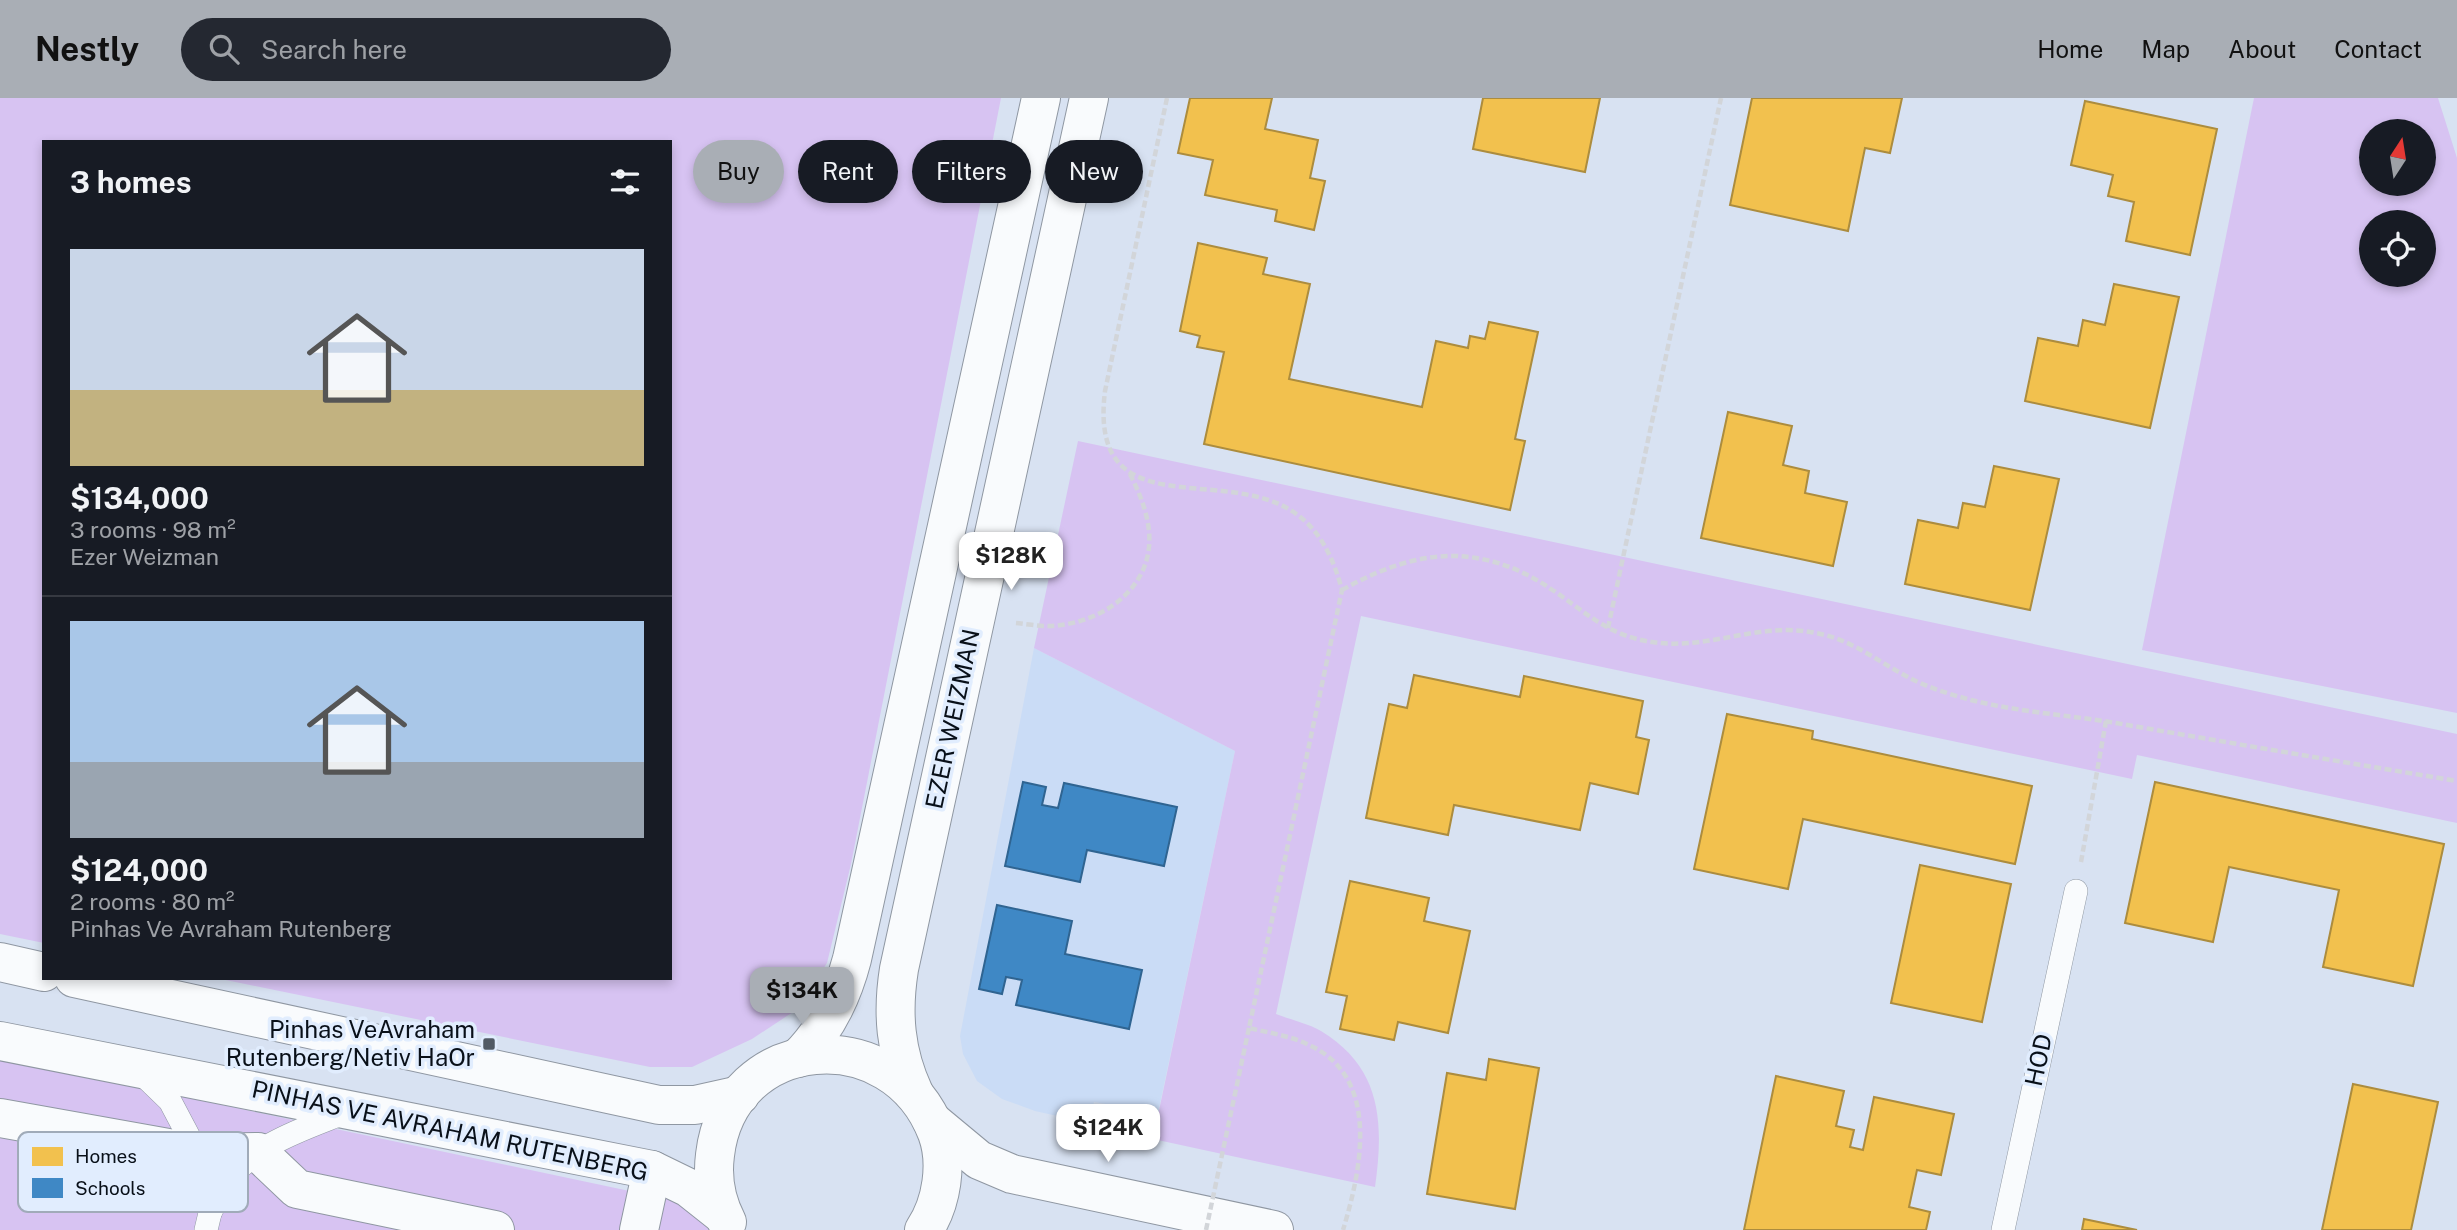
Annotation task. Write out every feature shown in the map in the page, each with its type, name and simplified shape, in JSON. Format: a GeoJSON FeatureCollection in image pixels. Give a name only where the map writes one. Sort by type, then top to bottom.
{"type":"FeatureCollection","features":[{"type":"Feature","properties":{"kind":"street","name":"EZER WEIZMAN"},"geometry":{"type":"LineString","coordinates":[[798,1058],[813,1043],[832,1015],[846,983],[1041,98]]}},
{"type":"Feature","properties":{"kind":"street","name":"EZER WEIZMAN"},"geometry":{"type":"LineString","coordinates":[[924,1230],[935,1210],[943,1173],[939,1138],[902,1066],[895,1030],[897,981],[1089,98]]}},
{"type":"Feature","properties":{"kind":"street"},"geometry":{"type":"LineString","coordinates":[[0,962],[42,972]]}},
{"type":"Feature","properties":{"kind":"street"},"geometry":{"type":"LineString","coordinates":[[83,980],[659,1105],[695,1105],[740,1095]]}},
{"type":"Feature","properties":{"kind":"street","name":"PINHAS VE AVRAHAM RUTENBERG"},"geometry":{"type":"LineString","coordinates":[[0,1041],[652,1170],[689,1188],[727,1222]]}},
{"type":"Feature","properties":{"kind":"street"},"geometry":{"type":"LineString","coordinates":[[727,1222],[714,1181],[716,1144],[729,1110],[740,1095],[765,1072],[798,1058],[833,1054],[869,1062],[901,1080],[923,1107],[970,1154],[990,1166],[1012,1174],[1273,1230]]}},
{"type":"Feature","properties":{"kind":"street"},"geometry":{"type":"LineString","coordinates":[[0,1118],[78,1132]]}},
{"type":"Feature","properties":{"kind":"street"},"geometry":{"type":"LineString","coordinates":[[248,1152],[258,1152],[297,1189],[342,1215],[495,1230]]}},
{"type":"Feature","properties":{"kind":"street"},"geometry":{"type":"LineString","coordinates":[[639,1230],[652,1170]]}},
{"type":"Feature","properties":{"kind":"lane","name":"HOD"},"geometry":{"type":"LineString","coordinates":[[2003,1230],[2076,891]]}},
{"type":"Feature","properties":{"kind":"lane"},"geometry":{"type":"LineString","coordinates":[[135,1067],[170,1101],[186,1132]]}},
{"type":"Feature","properties":{"kind":"lane"},"geometry":{"type":"LineString","coordinates":[[248,1162],[258,1152],[294,1132],[351,1110]]}},
{"type":"Feature","properties":{"kind":"path"},"geometry":{"type":"LineString","coordinates":[[976,615],[1048,626],[1079,622],[1104,613],[1125,597],[1140,577],[1148,554],[1149,527],[1141,498],[1129,473],[1109,452],[1102,416],[1167,98]]}},
{"type":"Feature","properties":{"kind":"path"},"geometry":{"type":"LineString","coordinates":[[1608,628],[1721,98]]}},
{"type":"Feature","properties":{"kind":"path"},"geometry":{"type":"LineString","coordinates":[[1129,473],[1159,484],[1241,492],[1283,505],[1297,514],[1320,537],[1336,570],[1342,590],[1206,1230]]}},
{"type":"Feature","properties":{"kind":"path"},"geometry":{"type":"LineString","coordinates":[[1342,590],[1364,578],[1408,561],[1454,555],[1477,558],[1526,574],[1608,628],[1637,639],[1672,644],[1712,642],[1770,629],[1820,633],[1858,647],[1908,677],[1956,695],[2036,712],[2106,721],[2457,781]]}},
{"type":"Feature","properties":{"kind":"path"},"geometry":{"type":"LineString","coordinates":[[2076,891],[2106,721]]}},
{"type":"Feature","properties":{"kind":"path"},"geometry":{"type":"LineString","coordinates":[[1249,1028],[1285,1036],[1312,1046],[1332,1059],[1346,1076],[1356,1095],[1359,1145],[1352,1196],[1343,1230]]}},
{"type":"Feature","properties":{"kind":"shaded area"},"geometry":{"type":"Polygon","coordinates":[[[0,98],[1001,98],[993,140],[912,140],[912,203],[980,203],[851,864],[827,963],[796,1010],[752,1039],[692,1067],[650,1067],[226,980],[672,980],[672,140],[42,140],[42,943],[0,934],[0,98]]]}},
{"type":"Feature","properties":{"kind":"shaded area"},"geometry":{"type":"Polygon","coordinates":[[[2254,98],[2438,98],[2457,158],[2457,713],[2142,650],[2254,98]]]}},
{"type":"Feature","properties":{"kind":"shaded area"},"geometry":{"type":"Polygon","coordinates":[[[1078,441],[2457,734],[2457,823],[2137,755],[2132,779],[1361,616],[1276,1014],[1321,1031],[1341,1046],[1356,1062],[1367,1080],[1378,1119],[1375,1187],[1153,1139],[1235,751],[1034,648],[1078,441]]]}},
{"type":"Feature","properties":{"kind":"shaded area"},"geometry":{"type":"Polygon","coordinates":[[[1034,648],[1235,751],[1158,1113],[1094,1102],[1089,1123],[1035,1111],[1002,1099],[977,1081],[963,1054],[960,1036],[1034,648]]]}},
{"type":"Feature","properties":{"kind":"shaded area"},"geometry":{"type":"Polygon","coordinates":[[[0,1058],[672,1200],[714,1230],[0,1230],[0,1058]]]}},
{"type":"Feature","properties":{"kind":"building: Homes"},"geometry":{"type":"Polygon","coordinates":[[[1190,98],[1272,98],[1265,129],[1318,140],[1310,178],[1325,181],[1314,230],[1275,221],[1277,210],[1205,195],[1213,160],[1178,153],[1190,98]]]}},
{"type":"Feature","properties":{"kind":"building: Homes"},"geometry":{"type":"Polygon","coordinates":[[[1483,98],[1600,98],[1585,172],[1473,149],[1483,98]]]}},
{"type":"Feature","properties":{"kind":"building: Homes"},"geometry":{"type":"Polygon","coordinates":[[[1752,98],[1902,98],[1890,153],[1865,148],[1848,231],[1730,205],[1752,98]]]}},
{"type":"Feature","properties":{"kind":"building: Homes"},"geometry":{"type":"Polygon","coordinates":[[[2085,101],[2217,129],[2190,255],[2126,241],[2134,202],[2108,196],[2113,175],[2071,165],[2085,101]]]}},
{"type":"Feature","properties":{"kind":"building: Homes"},"geometry":{"type":"Polygon","coordinates":[[[1198,243],[1267,258],[1263,274],[1310,284],[1289,379],[1422,407],[1436,341],[1468,348],[1470,336],[1485,339],[1489,322],[1538,332],[1515,439],[1525,441],[1510,510],[1204,444],[1224,352],[1197,347],[1200,336],[1180,331],[1198,243]]]}},
{"type":"Feature","properties":{"kind":"building: Homes"},"geometry":{"type":"Polygon","coordinates":[[[2114,284],[2179,297],[2150,428],[2025,401],[2038,338],[2078,346],[2083,320],[2105,325],[2114,284]]]}},
{"type":"Feature","properties":{"kind":"building: Homes"},"geometry":{"type":"Polygon","coordinates":[[[1728,412],[1792,426],[1783,465],[1809,471],[1805,493],[1847,502],[1833,566],[1701,538],[1728,412]]]}},
{"type":"Feature","properties":{"kind":"building: Homes"},"geometry":{"type":"Polygon","coordinates":[[[1994,466],[2059,479],[2030,610],[1905,584],[1918,520],[1958,528],[1963,503],[1985,507],[1994,466]]]}},
{"type":"Feature","properties":{"kind":"building: Homes"},"geometry":{"type":"Polygon","coordinates":[[[1414,675],[1520,697],[1524,676],[1643,701],[1636,737],[1649,740],[1638,794],[1590,783],[1580,830],[1454,805],[1448,835],[1366,818],[1389,704],[1407,708],[1414,675]]]}},
{"type":"Feature","properties":{"kind":"building: Homes"},"geometry":{"type":"Polygon","coordinates":[[[1727,714],[1813,731],[1812,739],[2032,786],[2015,864],[1803,819],[1788,889],[1694,869],[1727,714]]]}},
{"type":"Feature","properties":{"kind":"building: Homes"},"geometry":{"type":"Polygon","coordinates":[[[2155,782],[2444,844],[2413,986],[2323,967],[2339,890],[2229,867],[2213,942],[2125,923],[2155,782]]]}},
{"type":"Feature","properties":{"kind":"building: Homes"},"geometry":{"type":"Polygon","coordinates":[[[1920,865],[2011,884],[1982,1022],[1891,1003],[1920,865]]]}},
{"type":"Feature","properties":{"kind":"building: Homes"},"geometry":{"type":"Polygon","coordinates":[[[1350,881],[1429,898],[1424,921],[1470,931],[1448,1033],[1398,1022],[1394,1040],[1340,1029],[1347,996],[1326,992],[1350,881]]]}},
{"type":"Feature","properties":{"kind":"building: Homes"},"geometry":{"type":"Polygon","coordinates":[[[1489,1059],[1539,1068],[1515,1209],[1427,1194],[1447,1073],[1486,1080],[1489,1059]]]}},
{"type":"Feature","properties":{"kind":"building: Homes"},"geometry":{"type":"Polygon","coordinates":[[[1776,1076],[1844,1091],[1836,1126],[1854,1130],[1850,1147],[1863,1150],[1874,1097],[1954,1114],[1941,1175],[1917,1170],[1909,1207],[1930,1212],[1926,1230],[1744,1230],[1776,1076]]]}},
{"type":"Feature","properties":{"kind":"building: Homes"},"geometry":{"type":"Polygon","coordinates":[[[2353,1084],[2438,1102],[2411,1230],[2322,1230],[2353,1084]]]}},
{"type":"Feature","properties":{"kind":"building: Homes"},"geometry":{"type":"Polygon","coordinates":[[[2084,1219],[2137,1230],[2082,1230],[2084,1219]]]}},
{"type":"Feature","properties":{"kind":"building: Schools"},"geometry":{"type":"Polygon","coordinates":[[[1023,782],[1046,787],[1042,805],[1058,808],[1064,783],[1177,807],[1164,866],[1087,850],[1080,882],[1005,866],[1023,782]]]}},
{"type":"Feature","properties":{"kind":"building: Schools"},"geometry":{"type":"Polygon","coordinates":[[[997,905],[1072,921],[1065,954],[1142,970],[1129,1029],[1016,1005],[1022,980],[1006,977],[1002,994],[979,989],[997,905]]]}},
{"type":"Feature","properties":{"kind":"place","name":"Pinhas VeAvraham Rutenberg/Netiv HaOr"},"geometry":{"type":"Point","coordinates":[489,1044]}}]}
